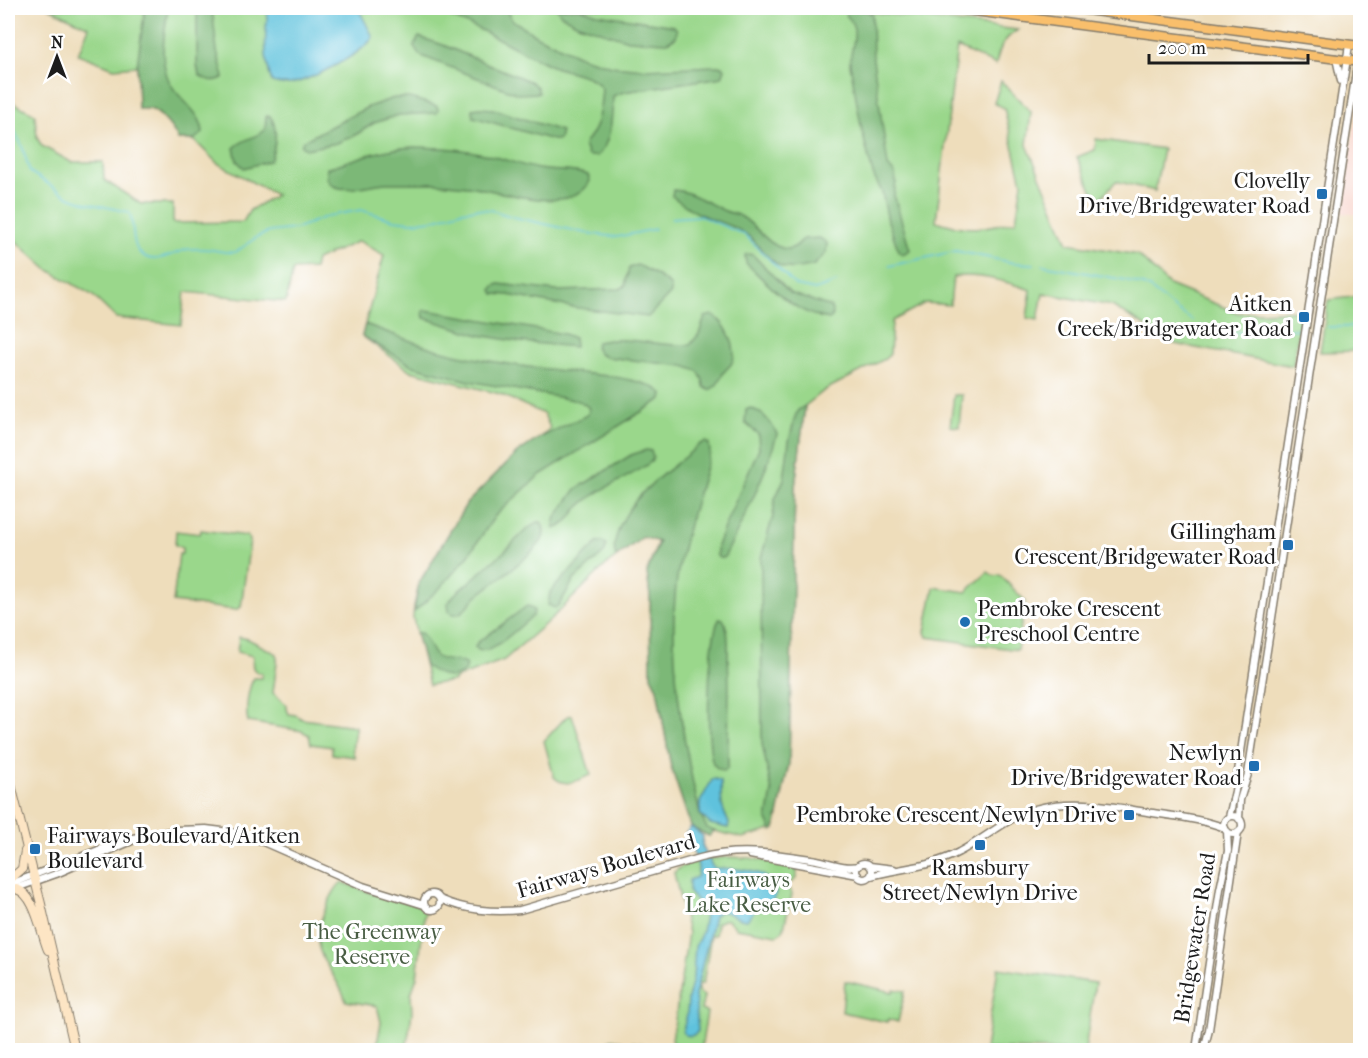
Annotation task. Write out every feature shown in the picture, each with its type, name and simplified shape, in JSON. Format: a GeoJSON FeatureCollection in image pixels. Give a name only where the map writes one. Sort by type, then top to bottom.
{"type":"FeatureCollection","features":[{"type":"Feature","properties":{"kind":"main road"},"geometry":{"type":"LineString","coordinates":[[951,8],[994,10],[1359,62]]}},
{"type":"Feature","properties":{"kind":"main road"},"geometry":{"type":"LineString","coordinates":[[1071,8],[1360,46]]}},
{"type":"Feature","properties":{"kind":"main road"},"geometry":{"type":"LineString","coordinates":[[8,773],[75,1050]]}},
{"type":"Feature","properties":{"kind":"main road"},"geometry":{"type":"LineString","coordinates":[[8,883],[24,864],[25,842]]}},
{"type":"Feature","properties":{"kind":"main road"},"geometry":{"type":"LineString","coordinates":[[16,889],[23,892],[33,905],[56,968]]}},
{"type":"Feature","properties":{"kind":"street"},"geometry":{"type":"LineString","coordinates":[[1226,830],[1234,798],[1349,45]]}},
{"type":"Feature","properties":{"kind":"street"},"geometry":{"type":"LineString","coordinates":[[897,869],[870,866],[864,863],[857,870],[862,879],[897,869],[926,865],[953,856],[1008,820],[1053,805],[1094,804],[1205,821],[1233,834],[1238,832],[1242,826],[1239,819],[1240,800],[1248,774],[1360,46]]}},
{"type":"Feature","properties":{"kind":"street"},"geometry":{"type":"LineString","coordinates":[[1336,58],[1341,77],[1342,98]]}},
{"type":"Feature","properties":{"kind":"street"},"geometry":{"type":"LineString","coordinates":[[1342,98],[1352,100]]}},
{"type":"Feature","properties":{"kind":"street"},"geometry":{"type":"LineString","coordinates":[[1330,174],[1340,175]]}},
{"type":"Feature","properties":{"kind":"street"},"geometry":{"type":"LineString","coordinates":[[1306,330],[1307,336],[1312,336],[1317,325]]}},
{"type":"Feature","properties":{"kind":"street"},"geometry":{"type":"LineString","coordinates":[[1299,372],[1308,346],[1313,352]]}},
{"type":"Feature","properties":{"kind":"street"},"geometry":{"type":"LineString","coordinates":[[1276,524],[1287,525]]}},
{"type":"Feature","properties":{"kind":"street"},"geometry":{"type":"LineString","coordinates":[[1264,606],[1274,608]]}},
{"type":"Feature","properties":{"kind":"street"},"geometry":{"type":"LineString","coordinates":[[1205,821],[1234,816],[1239,819]]}},
{"type":"Feature","properties":{"kind":"street"},"geometry":{"type":"LineString","coordinates":[[8,891],[127,839],[168,831],[194,829],[246,835],[363,886],[424,901]]}},
{"type":"Feature","properties":{"kind":"street","name":"Bridgewater Road"},"geometry":{"type":"LineString","coordinates":[[1196,1050],[1222,876],[1228,851],[1226,830]]}},
{"type":"Feature","properties":{"kind":"street","name":"Bridgewater Road"},"geometry":{"type":"LineString","coordinates":[[1204,1050],[1209,1030],[1238,832]]}},
{"type":"Feature","properties":{"kind":"street","name":"Fairways Boulevard"},"geometry":{"type":"LineString","coordinates":[[731,853],[858,875]]}},
{"type":"Feature","properties":{"kind":"street","name":"Fairways Boulevard"},"geometry":{"type":"LineString","coordinates":[[438,907],[454,905],[497,911],[520,910],[715,854],[767,853],[849,867],[859,866]]}},
{"type":"Feature","properties":{"kind":"street"},"geometry":{"type":"LineString","coordinates":[[870,866],[871,876]]}},
{"type":"Feature","properties":{"kind":"street"},"geometry":{"type":"LineString","coordinates":[[8,883],[34,879]]}},
{"type":"Feature","properties":{"kind":"street"},"geometry":{"type":"LineString","coordinates":[[432,894],[440,899],[438,907],[432,910],[427,909],[424,901],[432,894]]}},
{"type":"Feature","properties":{"kind":"street","name":"Fairways Boulevard"},"geometry":{"type":"LineString","coordinates":[[440,899],[454,905]]}},
{"type":"Feature","properties":{"kind":"shaded area"},"geometry":{"type":"Polygon","coordinates":[[[1360,90],[1360,215],[1341,213],[1360,90]]]}},
{"type":"Feature","properties":{"kind":"green space"},"geometry":{"type":"Polygon","coordinates":[[[49,8],[838,8],[1018,30],[1003,44],[996,65],[957,47],[936,221],[958,227],[976,228],[1016,221],[1022,182],[1004,108],[994,103],[1001,81],[1031,112],[1027,145],[1068,243],[1138,255],[1169,285],[1238,313],[1302,310],[1293,366],[1175,344],[1112,306],[1043,293],[1038,320],[1027,318],[1031,290],[983,277],[953,277],[950,305],[925,303],[892,321],[890,354],[885,359],[825,390],[805,406],[795,487],[789,763],[775,829],[743,838],[714,831],[709,836],[691,827],[671,767],[657,688],[651,676],[650,596],[647,572],[658,541],[643,537],[606,565],[552,618],[504,660],[454,679],[454,681],[429,685],[413,618],[419,583],[467,503],[517,453],[550,428],[544,414],[500,394],[411,371],[362,336],[384,255],[359,241],[316,260],[314,269],[293,270],[286,302],[185,292],[181,325],[116,318],[92,295],[47,269],[8,234],[8,100],[35,114],[37,138],[42,146],[71,162],[103,162],[104,180],[141,204],[173,204],[173,223],[243,222],[250,210],[276,195],[217,163],[194,140],[178,140],[167,123],[153,110],[138,109],[137,66],[114,68],[78,54],[89,27],[49,8]]]}},
{"type":"Feature","properties":{"kind":"green space"},"geometry":{"type":"Polygon","coordinates":[[[145,8],[168,8],[163,46],[164,65],[170,83],[194,112],[202,126],[203,133],[193,140],[178,140],[171,127],[157,112],[138,109],[137,66],[145,8]]]}},
{"type":"Feature","properties":{"kind":"green space"},"geometry":{"type":"Polygon","coordinates":[[[197,8],[212,8],[217,51],[224,77],[214,81],[199,75],[197,8]]]}},
{"type":"Feature","properties":{"kind":"green space"},"geometry":{"type":"Polygon","coordinates":[[[435,8],[505,8],[512,20],[537,36],[582,57],[612,66],[645,69],[723,66],[725,69],[722,77],[624,92],[613,96],[606,144],[597,156],[588,156],[584,145],[598,118],[602,89],[598,84],[586,77],[542,61],[435,8]]]}},
{"type":"Feature","properties":{"kind":"green space"},"geometry":{"type":"Polygon","coordinates":[[[557,8],[579,8],[598,14],[674,26],[677,30],[676,37],[667,42],[628,40],[578,24],[561,15],[557,8]]]}},
{"type":"Feature","properties":{"kind":"green space"},"geometry":{"type":"Polygon","coordinates":[[[846,9],[866,11],[872,14],[873,59],[888,166],[895,174],[894,195],[910,250],[903,254],[899,252],[888,221],[882,192],[874,177],[862,131],[850,64],[854,33],[851,21],[846,15],[846,9]]]}},
{"type":"Feature","properties":{"kind":"green space"},"geometry":{"type":"Polygon","coordinates":[[[419,37],[531,82],[537,87],[539,93],[518,94],[419,55],[414,46],[419,37]]]}},
{"type":"Feature","properties":{"kind":"green space"},"geometry":{"type":"Polygon","coordinates":[[[394,98],[410,98],[437,106],[438,110],[437,113],[399,115],[374,123],[337,143],[306,149],[301,146],[303,141],[368,107],[394,98]]]}},
{"type":"Feature","properties":{"kind":"green space"},"geometry":{"type":"Polygon","coordinates":[[[472,109],[493,109],[561,131],[559,140],[473,117],[472,109]]]}},
{"type":"Feature","properties":{"kind":"green space"},"geometry":{"type":"Polygon","coordinates":[[[266,116],[270,116],[273,121],[275,132],[275,144],[270,161],[244,168],[237,161],[234,148],[265,130],[266,116]]]}},
{"type":"Feature","properties":{"kind":"green space"},"geometry":{"type":"Polygon","coordinates":[[[1096,139],[1163,149],[1155,191],[1116,181],[1100,199],[1092,190],[1077,157],[1095,150],[1096,139]]]}},
{"type":"Feature","properties":{"kind":"green space"},"geometry":{"type":"Polygon","coordinates":[[[414,147],[475,152],[538,169],[583,173],[588,175],[590,181],[581,192],[553,200],[519,197],[474,187],[437,183],[386,183],[342,188],[331,184],[328,179],[327,168],[359,157],[414,147]]]}},
{"type":"Feature","properties":{"kind":"green space"},"geometry":{"type":"Polygon","coordinates":[[[673,190],[693,195],[742,217],[769,241],[781,248],[790,249],[797,246],[803,239],[820,238],[827,243],[826,253],[814,265],[782,267],[769,258],[746,234],[691,210],[672,196],[673,190]]]}},
{"type":"Feature","properties":{"kind":"green space"},"geometry":{"type":"Polygon","coordinates":[[[745,255],[753,255],[790,293],[831,307],[833,315],[830,319],[805,312],[794,306],[746,263],[745,255]]]}},
{"type":"Feature","properties":{"kind":"green space"},"geometry":{"type":"Polygon","coordinates":[[[637,265],[671,286],[671,293],[648,317],[494,294],[492,290],[499,284],[557,291],[620,289],[625,286],[629,268],[637,265]]]}},
{"type":"Feature","properties":{"kind":"green space"},"geometry":{"type":"Polygon","coordinates":[[[1360,296],[1360,351],[1320,352],[1328,300],[1360,296]]]}},
{"type":"Feature","properties":{"kind":"green space"},"geometry":{"type":"Polygon","coordinates":[[[423,311],[564,334],[574,338],[575,347],[479,335],[424,318],[423,311]]]}},
{"type":"Feature","properties":{"kind":"green space"},"geometry":{"type":"Polygon","coordinates":[[[712,315],[726,329],[732,342],[734,355],[732,363],[715,387],[709,390],[704,387],[698,371],[684,366],[606,357],[599,353],[595,346],[597,342],[608,340],[690,345],[699,334],[705,317],[712,315]]]}},
{"type":"Feature","properties":{"kind":"green space"},"geometry":{"type":"Polygon","coordinates":[[[365,324],[459,355],[518,366],[633,381],[659,390],[663,394],[662,399],[540,475],[495,516],[468,556],[441,587],[414,612],[419,583],[467,503],[517,453],[541,437],[587,415],[589,411],[588,407],[579,401],[469,381],[413,366],[362,336],[365,324]]]}},
{"type":"Feature","properties":{"kind":"green space"},"geometry":{"type":"Polygon","coordinates":[[[954,395],[962,395],[959,427],[950,426],[954,395]]]}},
{"type":"Feature","properties":{"kind":"green space"},"geometry":{"type":"Polygon","coordinates":[[[805,406],[795,487],[789,763],[775,829],[772,831],[767,820],[772,792],[762,744],[761,558],[773,516],[775,499],[784,479],[795,417],[798,410],[805,406]]]}},
{"type":"Feature","properties":{"kind":"green space"},"geometry":{"type":"Polygon","coordinates":[[[750,408],[766,418],[777,434],[746,513],[724,558],[719,558],[717,546],[759,448],[758,434],[745,423],[746,410],[750,408]]]}},
{"type":"Feature","properties":{"kind":"green space"},"geometry":{"type":"Polygon","coordinates":[[[705,442],[709,444],[710,453],[680,562],[674,606],[674,635],[678,696],[688,758],[700,814],[707,828],[714,831],[709,836],[691,827],[671,767],[657,688],[651,676],[650,596],[647,572],[659,542],[643,537],[616,557],[614,549],[620,526],[627,512],[645,490],[705,442]]]}},
{"type":"Feature","properties":{"kind":"green space"},"geometry":{"type":"Polygon","coordinates":[[[646,450],[651,451],[652,461],[596,493],[579,507],[566,523],[555,528],[556,517],[576,489],[631,455],[646,450]]]}},
{"type":"Feature","properties":{"kind":"green space"},"geometry":{"type":"Polygon","coordinates":[[[538,522],[542,524],[544,535],[538,546],[478,595],[461,613],[449,612],[448,603],[454,595],[526,530],[538,522]]]}},
{"type":"Feature","properties":{"kind":"green space"},"geometry":{"type":"Polygon","coordinates":[[[201,530],[247,536],[250,540],[241,607],[236,610],[173,602],[179,554],[182,554],[182,548],[175,545],[176,531],[200,534],[201,530]]]}},
{"type":"Feature","properties":{"kind":"green space"},"geometry":{"type":"Polygon","coordinates":[[[603,542],[606,545],[605,552],[574,580],[559,605],[555,608],[548,605],[550,592],[597,543],[603,542]]]}},
{"type":"Feature","properties":{"kind":"green space"},"geometry":{"type":"Polygon","coordinates":[[[988,572],[994,576],[1000,575],[1025,601],[1017,650],[927,637],[925,632],[934,587],[966,592],[988,572]]]}},
{"type":"Feature","properties":{"kind":"green space"},"geometry":{"type":"Polygon","coordinates":[[[527,606],[534,610],[533,616],[499,644],[484,650],[478,650],[475,647],[477,643],[527,606]]]}},
{"type":"Feature","properties":{"kind":"green space"},"geometry":{"type":"Polygon","coordinates":[[[720,618],[725,623],[728,642],[728,767],[724,771],[713,763],[709,734],[710,665],[716,628],[720,618]]]}},
{"type":"Feature","properties":{"kind":"green space"},"geometry":{"type":"Polygon","coordinates":[[[416,633],[424,636],[437,657],[463,663],[466,665],[466,670],[451,677],[440,675],[425,666],[416,633]]]}},
{"type":"Feature","properties":{"kind":"green space"},"geometry":{"type":"Polygon","coordinates":[[[239,637],[248,639],[277,654],[273,693],[287,705],[289,714],[302,719],[355,726],[353,754],[355,757],[332,754],[332,747],[311,744],[309,735],[302,731],[248,722],[247,706],[250,687],[254,678],[261,678],[262,674],[253,668],[253,656],[237,652],[239,637]]]}},
{"type":"Feature","properties":{"kind":"green space"},"geometry":{"type":"Polygon","coordinates":[[[572,715],[591,775],[567,783],[558,781],[554,777],[544,741],[566,717],[572,715]]]}},
{"type":"Feature","properties":{"kind":"green space","name":"Fairways Lake Reserve"},"geometry":{"type":"Polygon","coordinates":[[[729,857],[750,858],[798,867],[793,882],[782,882],[782,886],[790,889],[792,894],[783,931],[777,935],[736,928],[728,920],[717,923],[715,935],[711,935],[703,984],[699,984],[698,992],[704,996],[701,1010],[707,1012],[701,1050],[677,1047],[672,1040],[688,933],[674,873],[692,863],[729,857]]]}},
{"type":"Feature","properties":{"kind":"green space","name":"The Greenway Reserve"},"geometry":{"type":"Polygon","coordinates":[[[342,882],[382,897],[416,904],[423,907],[425,911],[417,977],[411,994],[412,1013],[406,1050],[376,1050],[381,1022],[377,1006],[346,1001],[319,949],[318,938],[325,910],[332,895],[342,882]]]}},
{"type":"Feature","properties":{"kind":"green space"},"geometry":{"type":"Polygon","coordinates":[[[998,968],[1095,983],[1085,1050],[985,1049],[998,968]]]}},
{"type":"Feature","properties":{"kind":"green space"},"geometry":{"type":"Polygon","coordinates":[[[845,981],[893,992],[894,989],[905,991],[898,1022],[888,1019],[887,1022],[842,1012],[845,981]]]}},
{"type":"Feature","properties":{"kind":"green space"},"geometry":{"type":"Polygon","coordinates":[[[612,1039],[623,1041],[623,1044],[631,1045],[632,1042],[643,1044],[645,1050],[607,1050],[609,1041],[612,1039]]]}},
{"type":"Feature","properties":{"kind":"water"},"geometry":{"type":"Polygon","coordinates":[[[268,8],[311,8],[315,10],[317,8],[358,8],[373,37],[359,51],[311,77],[291,84],[272,82],[266,54],[268,8]]]}},
{"type":"Feature","properties":{"kind":"water"},"geometry":{"type":"Polygon","coordinates":[[[712,780],[721,781],[722,802],[729,823],[728,828],[710,824],[700,814],[700,802],[712,780]]]}},
{"type":"Feature","properties":{"kind":"water"},"geometry":{"type":"Polygon","coordinates":[[[691,827],[703,836],[702,845],[712,866],[761,874],[774,886],[776,895],[769,907],[754,911],[747,920],[720,911],[714,916],[695,995],[698,1031],[689,1036],[683,1031],[693,979],[695,947],[702,932],[705,915],[701,905],[689,893],[689,880],[697,877],[698,871],[698,865],[686,833],[691,827]]]}},
{"type":"Feature","properties":{"kind":"waterway"},"geometry":{"type":"LineString","coordinates":[[8,117],[22,146],[30,172],[69,197],[129,212],[135,245],[142,255],[148,258],[162,258],[189,249],[236,252],[257,237],[269,232],[295,229],[328,216],[361,210],[394,220],[412,222],[433,220],[461,211],[491,210],[585,233],[617,237],[655,229]]}},
{"type":"Feature","properties":{"kind":"waterway"},"geometry":{"type":"LineString","coordinates":[[671,218],[700,216],[745,235],[796,286],[815,290],[837,282]]}},
{"type":"Feature","properties":{"kind":"waterway"},"geometry":{"type":"LineString","coordinates":[[889,266],[956,251],[1014,263],[1034,264]]}},
{"type":"Feature","properties":{"kind":"waterway"},"geometry":{"type":"LineString","coordinates":[[1043,265],[1143,285],[1193,321]]}},
{"type":"Feature","properties":{"kind":"waterway"},"geometry":{"type":"LineString","coordinates":[[1200,326],[1223,332],[1299,329]]}},
{"type":"Feature","properties":{"kind":"waterway"},"geometry":{"type":"LineString","coordinates":[[1328,327],[1360,327]]}},
{"type":"Feature","properties":{"kind":"place","name":"Clovelly Drive/Bridgewater Road"},"geometry":{"type":"Point","coordinates":[1322,194]}},
{"type":"Feature","properties":{"kind":"place","name":"Aitken Creek/Bridgewater Road"},"geometry":{"type":"Point","coordinates":[1304,317]}},
{"type":"Feature","properties":{"kind":"place","name":"Gillingham Crescent/Bridgewater Road"},"geometry":{"type":"Point","coordinates":[1288,545]}},
{"type":"Feature","properties":{"kind":"place","name":"Pembroke Crescent Preschool Centre"},"geometry":{"type":"Point","coordinates":[965,622]}},
{"type":"Feature","properties":{"kind":"place","name":"Newlyn Drive/Bridgewater Road"},"geometry":{"type":"Point","coordinates":[1254,766]}},
{"type":"Feature","properties":{"kind":"place","name":"Pembroke Crescent/Newlyn Drive"},"geometry":{"type":"Point","coordinates":[1129,815]}},
{"type":"Feature","properties":{"kind":"place","name":"Ramsbury Street/Newlyn Drive"},"geometry":{"type":"Point","coordinates":[980,845]}},
{"type":"Feature","properties":{"kind":"place","name":"Fairways Boulevard/Aitken Boulevard"},"geometry":{"type":"Point","coordinates":[35,849]}}]}
